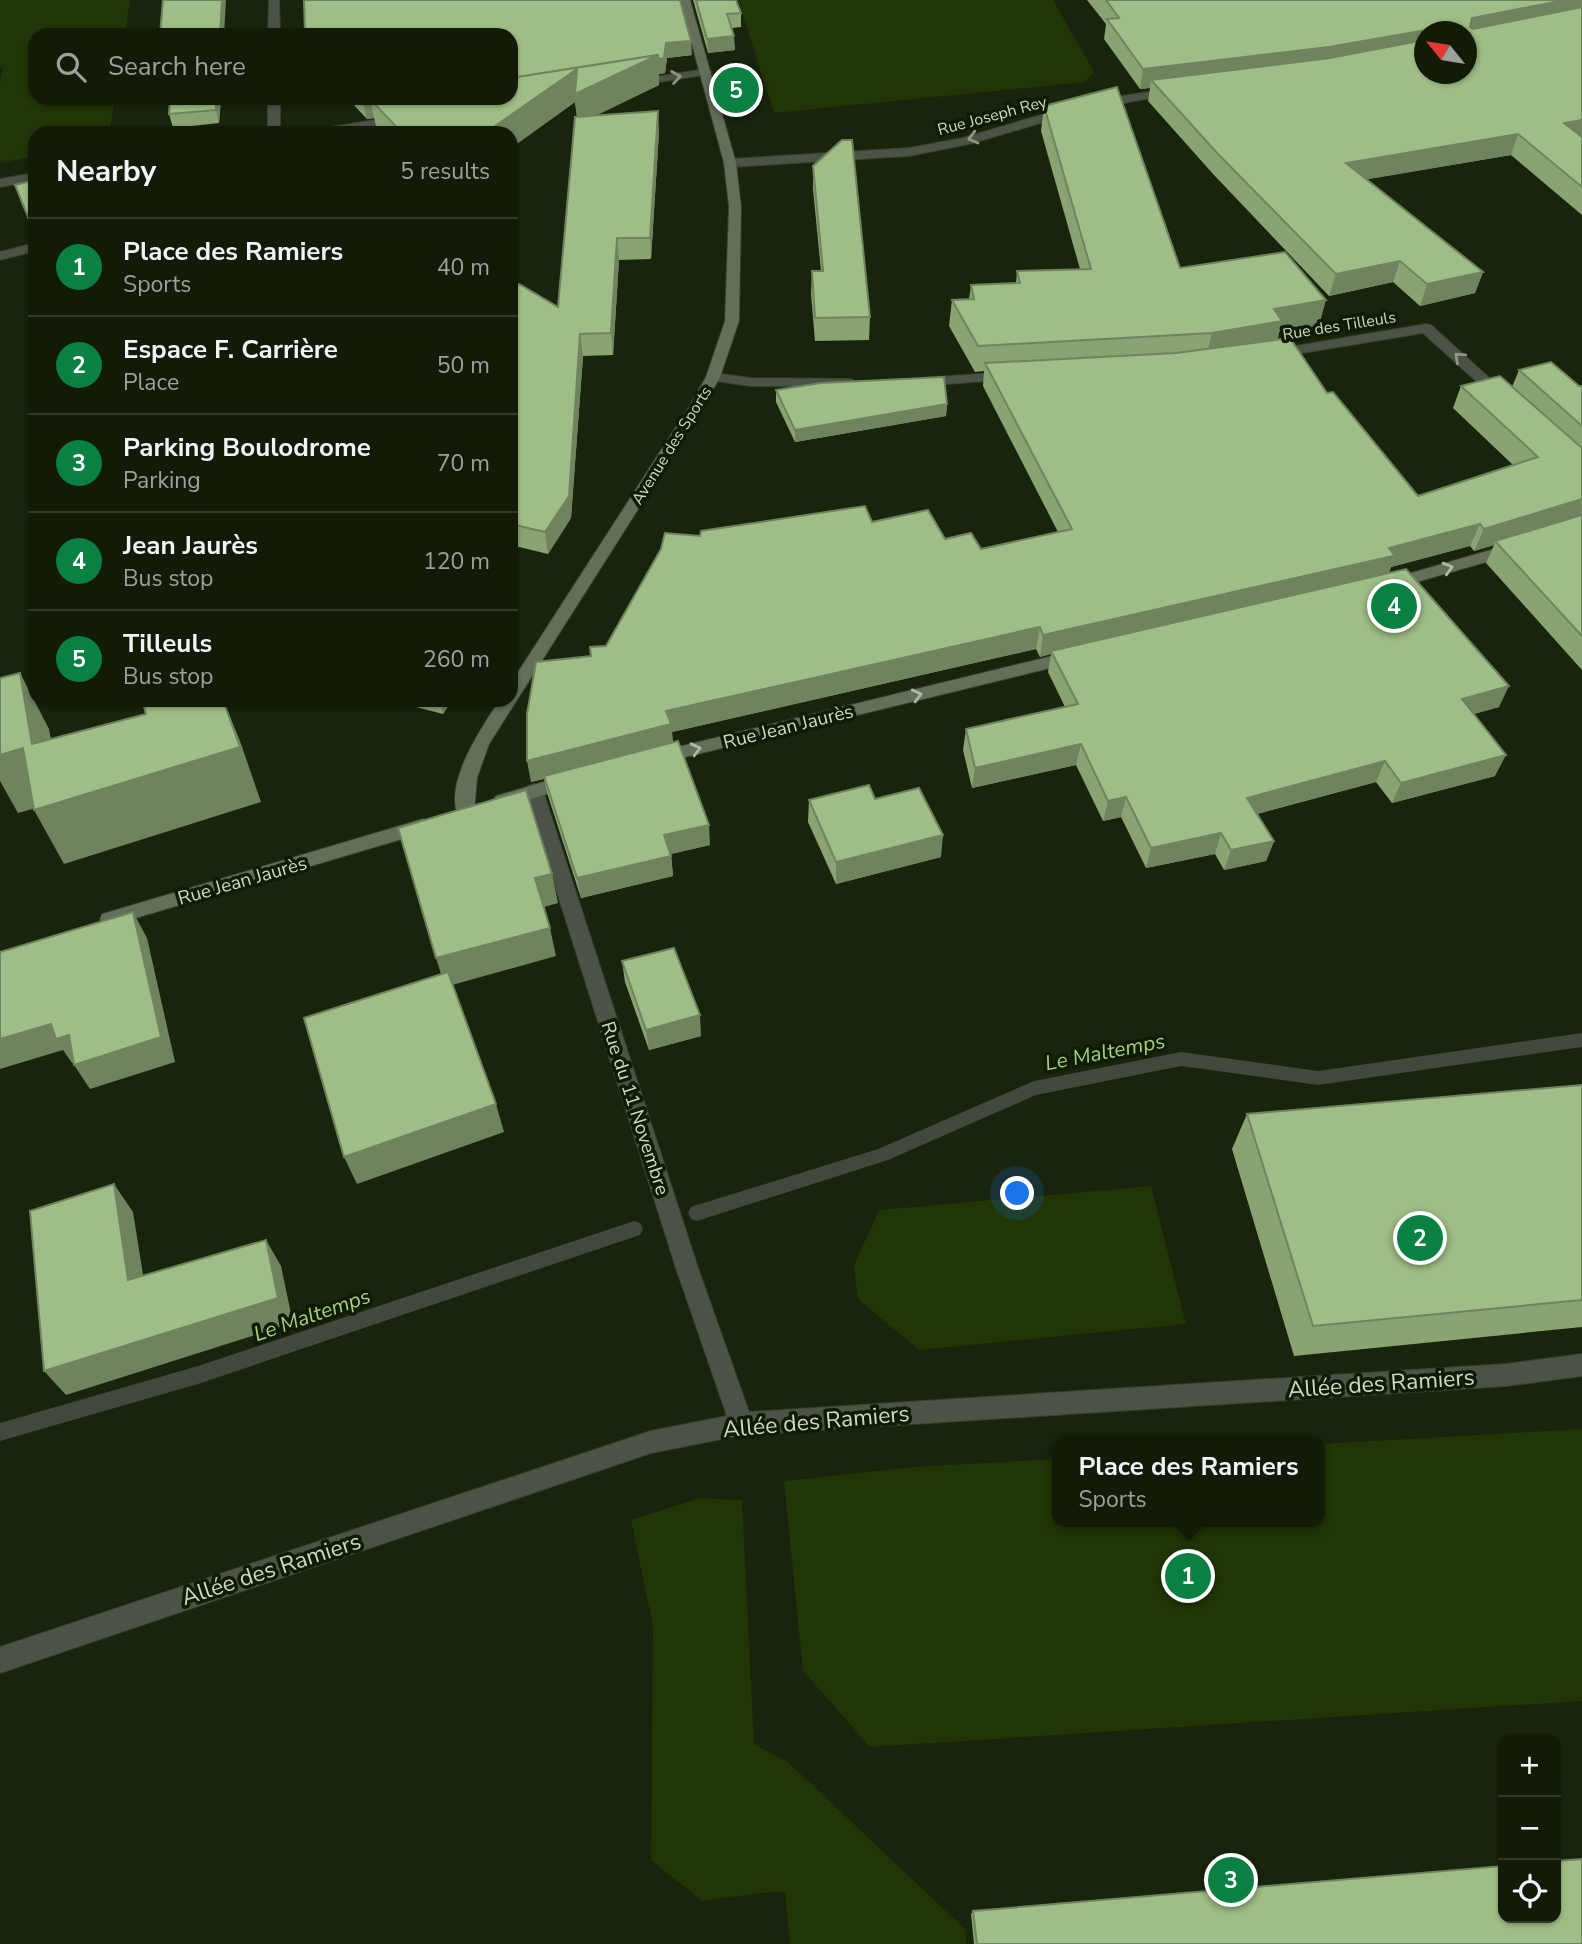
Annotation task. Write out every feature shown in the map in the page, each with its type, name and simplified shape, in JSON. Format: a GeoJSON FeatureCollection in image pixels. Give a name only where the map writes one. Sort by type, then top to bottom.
{"type":"FeatureCollection","features":[{"type":"Feature","properties":{"kind":"main road","name":"Avenue des Sports"},"geometry":{"type":"LineString","coordinates":[[518,686],[713,377],[732,321],[735,207],[730,163],[685,0]]}},
{"type":"Feature","properties":{"kind":"main road"},"geometry":{"type":"LineString","coordinates":[[1373,589],[1536,541]]}},
{"type":"Feature","properties":{"kind":"main road","name":"Rue Jean Jaurès"},"geometry":{"type":"LineString","coordinates":[[645,761],[1090,653]]}},
{"type":"Feature","properties":{"kind":"main road","name":"Avenue des Sports"},"geometry":{"type":"LineString","coordinates":[[465,812],[468,776],[480,746],[505,707]]}},
{"type":"Feature","properties":{"kind":"main road","name":"Rue Jean Jaurès"},"geometry":{"type":"LineString","coordinates":[[91,924],[586,776]]}},
{"type":"Feature","properties":{"kind":"street"},"geometry":{"type":"LineString","coordinates":[[274,0],[274,28]]}},
{"type":"Feature","properties":{"kind":"street"},"geometry":{"type":"LineString","coordinates":[[621,85],[706,72]]}},
{"type":"Feature","properties":{"kind":"street","name":"Rue Joseph Rey"},"geometry":{"type":"LineString","coordinates":[[730,163],[909,152],[965,141],[1130,96],[1181,90]]}},
{"type":"Feature","properties":{"kind":"street"},"geometry":{"type":"LineString","coordinates":[[274,105],[274,126]]}},
{"type":"Feature","properties":{"kind":"street"},"geometry":{"type":"LineString","coordinates":[[363,126],[415,118]]}},
{"type":"Feature","properties":{"kind":"street"},"geometry":{"type":"LineString","coordinates":[[0,183],[28,178]]}},
{"type":"Feature","properties":{"kind":"street"},"geometry":{"type":"LineString","coordinates":[[0,256],[28,249]]}},
{"type":"Feature","properties":{"kind":"street","name":"Rue des Tilleuls"},"geometry":{"type":"LineString","coordinates":[[1261,355],[1426,328],[1520,413]]}},
{"type":"Feature","properties":{"kind":"street"},"geometry":{"type":"LineString","coordinates":[[911,382],[1018,376]]}},
{"type":"Feature","properties":{"kind":"street"},"geometry":{"type":"LineString","coordinates":[[713,377],[751,382],[871,383]]}},
{"type":"Feature","properties":{"kind":"street","name":"Rue du 11 Novembre"},"geometry":{"type":"LineString","coordinates":[[534,791],[687,1268],[742,1424]]}},
{"type":"Feature","properties":{"kind":"street","name":"Allée des Ramiers"},"geometry":{"type":"LineString","coordinates":[[0,1660],[651,1442],[742,1424],[1506,1375],[1582,1365]]}},
{"type":"Feature","properties":{"kind":"green space"},"geometry":{"type":"Polygon","coordinates":[[[0,0],[130,0],[126,28],[28,28],[28,105],[114,105],[110,126],[28,126],[28,157],[0,163],[0,81],[3,68],[0,67],[0,0]]]}},
{"type":"Feature","properties":{"kind":"green space"},"geometry":{"type":"Polygon","coordinates":[[[738,0],[1053,0],[1094,72],[1085,82],[774,113],[738,0]]]}},
{"type":"Feature","properties":{"kind":"green space"},"geometry":{"type":"Polygon","coordinates":[[[1151,1186],[1186,1324],[919,1350],[858,1299],[854,1265],[879,1210],[1151,1186]]]}},
{"type":"Feature","properties":{"kind":"green space"},"geometry":{"type":"Polygon","coordinates":[[[1582,1429],[1582,1701],[870,1747],[803,1671],[784,1481],[913,1467],[1052,1459],[1052,1527],[1325,1527],[1325,1444],[1582,1429]]]}},
{"type":"Feature","properties":{"kind":"green space"},"geometry":{"type":"Polygon","coordinates":[[[700,1498],[742,1500],[754,1744],[788,1762],[965,1929],[967,1944],[790,1944],[785,1892],[702,1901],[651,1860],[653,1627],[631,1520],[700,1498]]]}},
{"type":"Feature","properties":{"kind":"building"},"geometry":{"type":"Polygon","coordinates":[[[163,0],[222,0],[220,28],[161,28],[163,0]]]}},
{"type":"Feature","properties":{"kind":"building"},"geometry":{"type":"Polygon","coordinates":[[[304,0],[680,0],[691,41],[666,43],[664,58],[658,59],[658,55],[518,77],[518,28],[305,28],[304,0]]]}},
{"type":"Feature","properties":{"kind":"building"},"geometry":{"type":"Polygon","coordinates":[[[696,0],[736,0],[741,13],[727,14],[734,36],[707,39],[696,0]]]}},
{"type":"Feature","properties":{"kind":"building"},"geometry":{"type":"Polygon","coordinates":[[[1106,0],[1565,0],[1472,18],[1471,21],[1414,21],[1414,32],[1329,47],[1143,69],[1107,19],[1119,18],[1106,0]]]}},
{"type":"Feature","properties":{"kind":"building"},"geometry":{"type":"Polygon","coordinates":[[[1582,7],[1582,120],[1564,123],[1582,137],[1582,187],[1518,134],[1346,163],[1483,272],[1427,284],[1400,261],[1336,274],[1218,154],[1151,80],[1330,58],[1414,42],[1414,84],[1477,84],[1477,28],[1582,7]]]}},
{"type":"Feature","properties":{"kind":"building"},"geometry":{"type":"Polygon","coordinates":[[[658,55],[575,94],[577,69],[495,126],[395,126],[376,105],[518,105],[518,77],[658,55]]]}},
{"type":"Feature","properties":{"kind":"building"},"geometry":{"type":"Polygon","coordinates":[[[1117,87],[1180,268],[1285,252],[1326,300],[1274,309],[1282,321],[1212,333],[978,346],[952,300],[974,299],[971,285],[1020,283],[1017,271],[1091,269],[1044,106],[1117,87]]]}},
{"type":"Feature","properties":{"kind":"building"},"geometry":{"type":"Polygon","coordinates":[[[170,105],[216,105],[216,110],[169,114],[170,105]]]}},
{"type":"Feature","properties":{"kind":"building"},"geometry":{"type":"Polygon","coordinates":[[[658,111],[650,238],[617,238],[611,333],[580,334],[569,496],[545,532],[518,526],[518,284],[558,307],[575,117],[658,111]]]}},
{"type":"Feature","properties":{"kind":"building"},"geometry":{"type":"Polygon","coordinates":[[[842,140],[852,140],[870,317],[815,318],[812,271],[823,271],[813,166],[842,140]]]}},
{"type":"Feature","properties":{"kind":"building"},"geometry":{"type":"Polygon","coordinates":[[[28,182],[28,217],[15,185],[28,182]]]}},
{"type":"Feature","properties":{"kind":"building"},"geometry":{"type":"Polygon","coordinates":[[[1290,338],[1327,393],[1333,392],[1418,496],[1538,457],[1461,386],[1500,376],[1582,448],[1582,499],[1484,529],[1480,524],[1389,548],[1395,556],[1043,635],[1040,627],[666,711],[671,724],[527,761],[527,714],[536,662],[591,656],[590,647],[606,646],[661,549],[665,533],[700,536],[701,531],[865,506],[872,522],[928,510],[945,539],[971,533],[981,549],[1072,529],[985,363],[1176,353],[1290,338]]]}},
{"type":"Feature","properties":{"kind":"building"},"geometry":{"type":"Polygon","coordinates":[[[1551,362],[1582,386],[1582,426],[1519,370],[1551,362]]]}},
{"type":"Feature","properties":{"kind":"building"},"geometry":{"type":"Polygon","coordinates":[[[944,377],[947,404],[795,430],[776,390],[821,383],[944,377]]]}},
{"type":"Feature","properties":{"kind":"building"},"geometry":{"type":"Polygon","coordinates":[[[1582,515],[1582,636],[1495,541],[1582,515]]]}},
{"type":"Feature","properties":{"kind":"building"},"geometry":{"type":"Polygon","coordinates":[[[1406,569],[1509,686],[1462,699],[1506,755],[1401,783],[1385,761],[1247,798],[1274,841],[1231,850],[1221,833],[1151,848],[1126,797],[1108,801],[1081,744],[975,768],[966,729],[1078,704],[1051,651],[1406,569]]]}},
{"type":"Feature","properties":{"kind":"building"},"geometry":{"type":"Polygon","coordinates":[[[20,673],[32,744],[146,714],[144,707],[226,707],[240,747],[34,810],[23,748],[0,755],[0,678],[20,673]]]}},
{"type":"Feature","properties":{"kind":"building"},"geometry":{"type":"Polygon","coordinates":[[[678,741],[709,825],[664,835],[671,856],[577,878],[544,776],[678,741]]]}},
{"type":"Feature","properties":{"kind":"building"},"geometry":{"type":"Polygon","coordinates":[[[869,785],[875,799],[919,788],[943,835],[836,862],[809,800],[869,785]]]}},
{"type":"Feature","properties":{"kind":"building"},"geometry":{"type":"Polygon","coordinates":[[[526,790],[552,874],[535,878],[550,928],[436,958],[398,828],[526,790]]]}},
{"type":"Feature","properties":{"kind":"building"},"geometry":{"type":"Polygon","coordinates":[[[133,912],[161,1037],[74,1065],[69,1035],[56,1039],[51,1024],[0,1039],[0,952],[133,912]]]}},
{"type":"Feature","properties":{"kind":"building"},"geometry":{"type":"Polygon","coordinates":[[[674,948],[700,1015],[646,1030],[622,961],[674,948]]]}},
{"type":"Feature","properties":{"kind":"building"},"geometry":{"type":"Polygon","coordinates":[[[448,972],[496,1104],[344,1157],[304,1018],[448,972]]]}},
{"type":"Feature","properties":{"kind":"building"},"geometry":{"type":"Polygon","coordinates":[[[1582,1085],[1582,1300],[1313,1326],[1247,1114],[1582,1085]]]}},
{"type":"Feature","properties":{"kind":"building"},"geometry":{"type":"Polygon","coordinates":[[[114,1184],[128,1280],[266,1240],[278,1298],[44,1371],[30,1211],[114,1184]]]}},
{"type":"Feature","properties":{"kind":"building"},"geometry":{"type":"Polygon","coordinates":[[[1582,1859],[1582,1944],[977,1944],[973,1911],[1498,1866],[1498,1923],[1561,1923],[1561,1861],[1582,1859]]]}},
{"type":"Feature","properties":{"kind":"waterway","name":"Le Maltemps"},"geometry":{"type":"LineString","coordinates":[[697,1213],[882,1155],[1034,1088],[1181,1059],[1318,1078],[1582,1040]]}},
{"type":"Feature","properties":{"kind":"waterway","name":"Le Maltemps"},"geometry":{"type":"LineString","coordinates":[[0,1432],[198,1375],[634,1229]]}},
{"type":"Feature","properties":{"kind":"place","name":"Tilleuls"},"geometry":{"type":"Point","coordinates":[736,90]}},
{"type":"Feature","properties":{"kind":"place","name":"Jean Jaurès"},"geometry":{"type":"Point","coordinates":[1394,606]}},
{"type":"Feature","properties":{"kind":"place","name":"Espace F. Carrière"},"geometry":{"type":"Point","coordinates":[1420,1238]}},
{"type":"Feature","properties":{"kind":"place","name":"Place des Ramiers"},"geometry":{"type":"Point","coordinates":[1188,1576]}},
{"type":"Feature","properties":{"kind":"place","name":"Parking Boulodrome"},"geometry":{"type":"Point","coordinates":[1231,1880]}}]}
